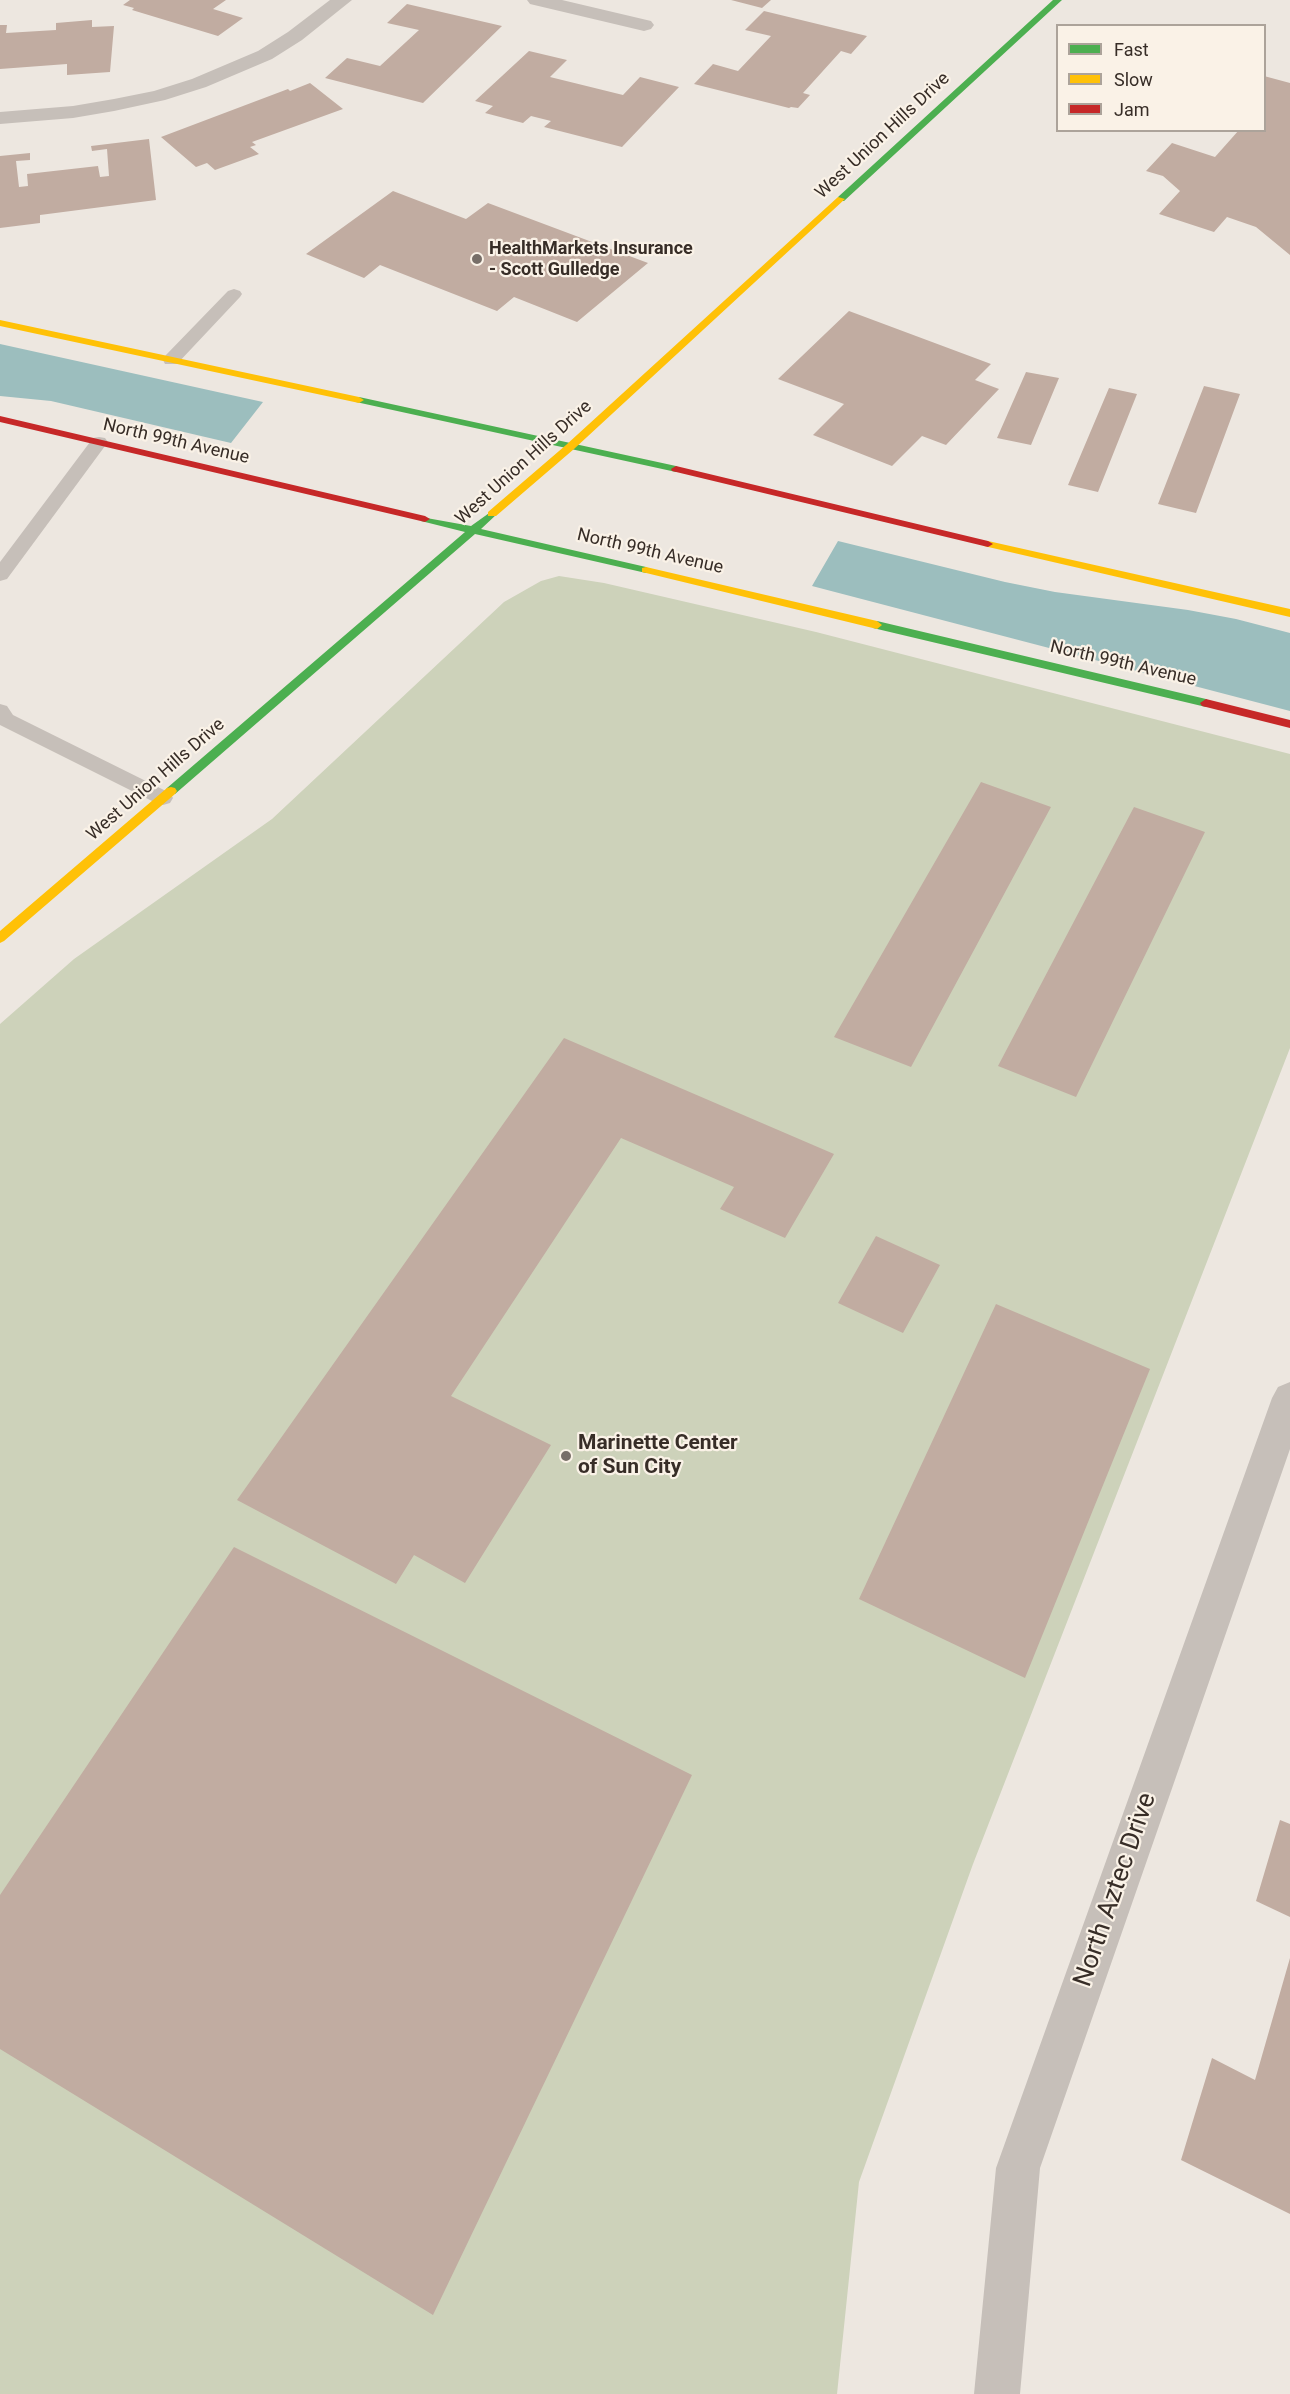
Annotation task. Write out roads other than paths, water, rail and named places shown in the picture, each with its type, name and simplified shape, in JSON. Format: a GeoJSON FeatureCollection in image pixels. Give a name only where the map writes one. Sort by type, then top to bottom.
{"type":"FeatureCollection","features":[{"type":"Feature","properties":{"kind":"main road","name":"West Union Hills Drive"},"geometry":{"type":"LineString","coordinates":[[0,938],[570,447],[1058,0]]}},
{"type":"Feature","properties":{"kind":"main road"},"geometry":{"type":"LineString","coordinates":[[0,323],[661,465],[877,519],[1290,613]]}},
{"type":"Feature","properties":{"kind":"main road","name":"North 99th Avenue"},"geometry":{"type":"LineString","coordinates":[[0,419],[1177,694],[1290,724]]}},
{"type":"Feature","properties":{"kind":"street"},"geometry":{"type":"LineString","coordinates":[[0,118],[73,112],[114,105],[158,96],[199,83],[265,55],[295,36],[342,0]]}},
{"type":"Feature","properties":{"kind":"street"},"geometry":{"type":"LineString","coordinates":[[537,0],[644,25]]}},
{"type":"Feature","properties":{"kind":"street","name":"North Aztec Drive"},"geometry":{"type":"LineString","coordinates":[[997,2394],[1018,2168],[1290,1398]]}},
{"type":"Feature","properties":{"kind":"lane"},"geometry":{"type":"LineString","coordinates":[[171,360],[234,294]]}},
{"type":"Feature","properties":{"kind":"lane"},"geometry":{"type":"LineString","coordinates":[[0,575],[99,442]]}},
{"type":"Feature","properties":{"kind":"lane"},"geometry":{"type":"LineString","coordinates":[[0,711],[6,720],[163,798]]}},
{"type":"Feature","properties":{"kind":"water"},"geometry":{"type":"Polygon","coordinates":[[[0,344],[263,402],[231,443],[51,401],[0,396],[0,344]]]}},
{"type":"Feature","properties":{"kind":"water"},"geometry":{"type":"Polygon","coordinates":[[[838,541],[1005,582],[1055,592],[1188,610],[1290,633],[1290,711],[812,586],[838,541]]]}},
{"type":"Feature","properties":{"kind":"place","name":"HealthMarkets Insurance - Scott Gulledge"},"geometry":{"type":"Point","coordinates":[477,259]}},
{"type":"Feature","properties":{"kind":"place","name":"Marinette Center of Sun City"},"geometry":{"type":"Point","coordinates":[566,1456]}}]}
